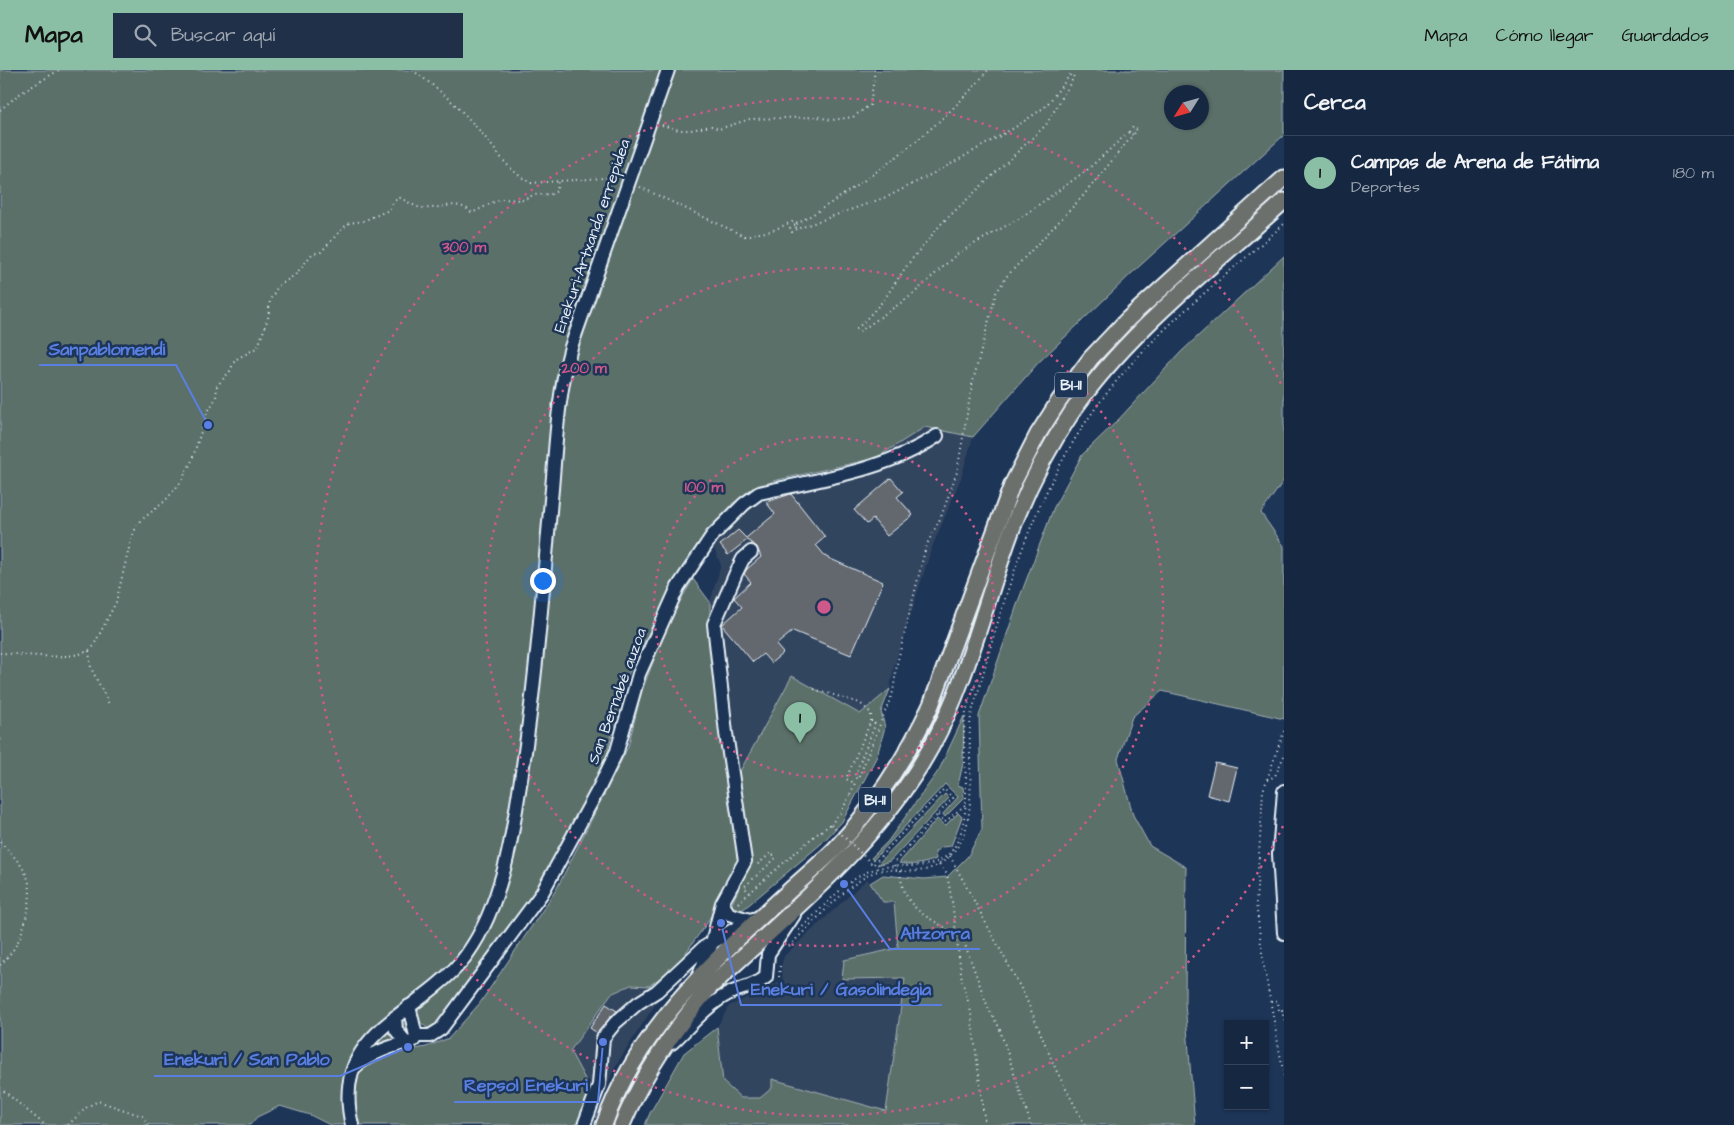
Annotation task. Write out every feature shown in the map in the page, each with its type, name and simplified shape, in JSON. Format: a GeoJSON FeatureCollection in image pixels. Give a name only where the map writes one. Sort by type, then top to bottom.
{"type":"FeatureCollection","features":[{"type":"Feature","properties":{"kind":"main road","name":"BI-11"},"geometry":{"type":"LineString","coordinates":[[604,1125],[633,1064],[664,1017],[698,978],[755,919],[833,850],[862,818],[916,739],[931,705],[1012,485],[1038,434],[1059,401],[1091,358],[1128,319],[1284,178]]}},
{"type":"Feature","properties":{"kind":"main road","name":"BI-11"},"geometry":{"type":"LineString","coordinates":[[622,1125],[636,1091],[653,1063],[676,1029],[709,988],[844,862],[877,826],[906,787],[932,746],[960,682],[1010,534],[1026,494],[1043,460],[1073,411],[1105,370],[1140,332],[1284,201]]}},
{"type":"Feature","properties":{"kind":"street","name":"Enekuri-Artxanda errepidea"},"geometry":{"type":"LineString","coordinates":[[351,1071],[354,1062],[367,1044],[395,1017],[440,983],[461,962],[473,944],[493,905],[507,863],[532,710],[561,388],[571,347],[668,70]]}},
{"type":"Feature","properties":{"kind":"street","name":"San Bernabé auzoa"},"geometry":{"type":"LineString","coordinates":[[351,1071],[372,1054],[411,1033],[430,1036],[437,1032],[450,1019],[542,893],[617,750],[639,674],[678,587],[712,536],[744,504],[759,494],[883,464],[906,455],[937,436]]}},
{"type":"Feature","properties":{"kind":"street"},"geometry":{"type":"LineString","coordinates":[[698,978],[712,943],[722,904],[745,862],[726,734],[714,624],[743,559],[751,552]]}},
{"type":"Feature","properties":{"kind":"street"},"geometry":{"type":"LineString","coordinates":[[1284,791],[1279,854],[1284,933]]}},
{"type":"Feature","properties":{"kind":"street"},"geometry":{"type":"LineString","coordinates":[[653,1063],[711,1006],[728,994],[760,983],[766,977],[768,954],[807,897]]}},
{"type":"Feature","properties":{"kind":"street"},"geometry":{"type":"LineString","coordinates":[[722,904],[729,914],[755,919]]}},
{"type":"Feature","properties":{"kind":"street"},"geometry":{"type":"LineString","coordinates":[[584,1125],[598,1085],[603,1038],[615,1022],[638,1002],[656,992],[712,943],[755,919]]}},
{"type":"Feature","properties":{"kind":"street"},"geometry":{"type":"LineString","coordinates":[[409,1006],[411,1033]]}},
{"type":"Feature","properties":{"kind":"street"},"geometry":{"type":"LineString","coordinates":[[395,1017],[404,1018],[411,1033],[396,1030],[395,1017]]}},
{"type":"Feature","properties":{"kind":"street"},"geometry":{"type":"LineString","coordinates":[[351,1071],[347,1105],[352,1125]]}},
{"type":"Feature","properties":{"kind":"path"},"geometry":{"type":"LineString","coordinates":[[0,110],[18,95],[59,70]]}},
{"type":"Feature","properties":{"kind":"path"},"geometry":{"type":"LineString","coordinates":[[412,70],[456,104],[480,131],[504,164],[531,183],[558,180],[630,179],[639,187],[744,236],[771,231],[788,222],[794,221],[798,223]]}},
{"type":"Feature","properties":{"kind":"path"},"geometry":{"type":"LineString","coordinates":[[650,120],[679,130],[691,130],[710,126],[719,129],[750,119],[818,117],[832,120],[853,117],[870,105],[875,70]]}},
{"type":"Feature","properties":{"kind":"path"},"geometry":{"type":"LineString","coordinates":[[871,721],[874,721],[875,725],[854,777],[858,779],[893,692],[897,664],[926,546],[941,516],[957,472],[972,385],[996,293],[1007,276],[1083,196],[1137,130],[1134,127],[1087,170],[1023,216],[957,254],[912,296],[859,332],[857,329],[883,301],[930,237],[1003,164],[1046,125],[1074,77],[1071,74],[1038,113],[940,170],[889,196],[792,232],[790,228],[908,147],[968,94],[988,70]]}},
{"type":"Feature","properties":{"kind":"path"},"geometry":{"type":"LineString","coordinates":[[1129,132],[1133,135]]}},
{"type":"Feature","properties":{"kind":"path"},"geometry":{"type":"LineString","coordinates":[[0,653],[75,656],[89,651],[93,647],[116,602],[132,536],[139,522],[165,501],[180,483],[191,464],[207,413],[216,398],[217,386],[230,371],[235,360],[258,347],[268,318],[270,300],[278,286],[295,275],[312,254],[321,252],[350,223],[363,221],[389,210],[394,202],[400,198],[422,208],[438,208],[450,204],[466,207],[472,213],[500,199],[524,200],[533,195],[551,194],[557,191],[558,180]]}},
{"type":"Feature","properties":{"kind":"path"},"geometry":{"type":"LineString","coordinates":[[1091,408],[1140,349],[1284,219]]}},
{"type":"Feature","properties":{"kind":"path"},"geometry":{"type":"LineString","coordinates":[[1210,289],[1284,224]]}},
{"type":"Feature","properties":{"kind":"path"},"geometry":{"type":"LineString","coordinates":[[795,225],[797,229]]}},
{"type":"Feature","properties":{"kind":"path"},"geometry":{"type":"LineString","coordinates":[[1076,430],[1086,414]]}},
{"type":"Feature","properties":{"kind":"path"},"geometry":{"type":"LineString","coordinates":[[1037,502],[1041,494]]}},
{"type":"Feature","properties":{"kind":"path"},"geometry":{"type":"LineString","coordinates":[[1009,574],[1026,529]]}},
{"type":"Feature","properties":{"kind":"path"},"geometry":{"type":"LineString","coordinates":[[795,934],[865,873],[893,865],[922,867],[943,857],[959,838],[965,805],[965,717],[989,635]]}},
{"type":"Feature","properties":{"kind":"path"},"geometry":{"type":"LineString","coordinates":[[89,651],[91,668],[110,706]]}},
{"type":"Feature","properties":{"kind":"path"},"geometry":{"type":"LineString","coordinates":[[732,884],[732,903],[736,906],[813,837],[832,824],[850,795],[855,783],[846,779],[871,721],[871,713],[860,703],[814,689]]}},
{"type":"Feature","properties":{"kind":"path"},"geometry":{"type":"LineString","coordinates":[[1284,731],[1263,791],[1256,903],[1284,1076]]}},
{"type":"Feature","properties":{"kind":"path"},"geometry":{"type":"LineString","coordinates":[[1267,780],[1275,776],[1284,756]]}},
{"type":"Feature","properties":{"kind":"path"},"geometry":{"type":"LineString","coordinates":[[832,824],[873,865],[944,790],[953,798],[893,865],[893,870]]}},
{"type":"Feature","properties":{"kind":"path"},"geometry":{"type":"LineString","coordinates":[[938,815],[945,822],[969,803]]}},
{"type":"Feature","properties":{"kind":"path"},"geometry":{"type":"LineString","coordinates":[[0,842],[22,868],[30,886],[31,898],[16,949],[0,965]]}},
{"type":"Feature","properties":{"kind":"path"},"geometry":{"type":"LineString","coordinates":[[750,893],[744,887],[776,858],[771,853],[756,866]]}},
{"type":"Feature","properties":{"kind":"path"},"geometry":{"type":"LineString","coordinates":[[950,856],[1025,996],[1056,1070],[1085,1125]]}},
{"type":"Feature","properties":{"kind":"path"},"geometry":{"type":"LineString","coordinates":[[939,865],[947,874],[962,980],[971,1012],[985,1125]]}},
{"type":"Feature","properties":{"kind":"path"},"geometry":{"type":"LineString","coordinates":[[900,870],[905,892],[918,912],[956,934],[964,942],[989,1010],[999,1027],[1031,1125]]}},
{"type":"Feature","properties":{"kind":"path"},"geometry":{"type":"LineString","coordinates":[[776,967],[780,972]]}},
{"type":"Feature","properties":{"kind":"path"},"geometry":{"type":"LineString","coordinates":[[1271,1002],[1278,1001],[1279,1011],[1282,1010],[1284,1020]]}},
{"type":"Feature","properties":{"kind":"path"},"geometry":{"type":"LineString","coordinates":[[0,1088],[45,1125]]}},
{"type":"Feature","properties":{"kind":"path"},"geometry":{"type":"LineString","coordinates":[[68,1125],[87,1107],[98,1101],[142,1116],[149,1125]]}},
{"type":"Feature","properties":{"kind":"shaded area"},"geometry":{"type":"Polygon","coordinates":[[[0,70],[1284,70],[1284,135],[1132,273],[1038,363],[973,437],[925,427],[876,458],[773,481],[733,503],[696,548],[671,587],[625,681],[605,763],[534,895],[451,1008],[434,1026],[427,1028],[418,1020],[416,1013],[389,1054],[426,1047],[449,1038],[480,1003],[556,890],[628,747],[642,690],[671,617],[693,579],[710,602],[710,628],[742,859],[707,923],[677,965],[649,986],[631,985],[611,994],[570,1051],[594,1096],[582,1125],[330,1125],[310,1115],[280,1106],[257,1117],[250,1125],[0,1125],[0,70]]]}},
{"type":"Feature","properties":{"kind":"shaded area"},"geometry":{"type":"Polygon","coordinates":[[[1284,256],[1284,480],[1261,513],[1284,546],[1284,719],[1162,691],[1132,717],[1118,759],[1133,815],[1150,846],[1186,867],[1185,1003],[1195,1125],[645,1125],[684,1053],[717,1027],[723,1082],[741,1098],[760,1098],[772,1088],[772,1079],[886,1111],[905,978],[842,979],[844,960],[898,948],[894,902],[883,902],[870,883],[883,875],[924,879],[947,877],[968,856],[982,829],[979,716],[1019,599],[1054,507],[1082,455],[1119,419],[1181,352],[1284,256]]]}},
{"type":"Feature","properties":{"kind":"shaded area"},"geometry":{"type":"Polygon","coordinates":[[[925,427],[973,437],[961,478],[931,550],[894,667],[890,689],[860,714],[740,781],[739,773],[729,770],[710,628],[710,602],[721,565],[713,546],[756,502],[821,483],[862,479],[860,462],[876,458],[925,427]]]}},
{"type":"Feature","properties":{"kind":"shaded area"},"geometry":{"type":"Polygon","coordinates":[[[792,676],[860,714],[890,689],[881,712],[885,727],[877,756],[842,822],[821,844],[745,908],[735,913],[730,908],[751,861],[739,773],[792,676]]]}},
{"type":"Feature","properties":{"kind":"shaded area"},"geometry":{"type":"Polygon","coordinates":[[[964,716],[963,764],[958,785],[963,787],[964,798],[945,817],[943,814],[958,797],[945,784],[873,860],[871,858],[888,841],[939,770],[964,716]]]}},
{"type":"Feature","properties":{"kind":"shaded area"},"geometry":{"type":"Polygon","coordinates":[[[945,794],[949,798],[890,861],[877,865],[945,794]]]}},
{"type":"Feature","properties":{"kind":"shaded area"},"geometry":{"type":"Polygon","coordinates":[[[958,813],[962,817],[951,846],[942,847],[935,852],[936,859],[918,864],[899,863],[937,819],[945,826],[958,813]]]}},
{"type":"Feature","properties":{"kind":"shaded area"},"geometry":{"type":"Polygon","coordinates":[[[867,879],[883,902],[894,902],[898,948],[844,960],[842,978],[905,977],[886,1112],[773,1079],[772,1088],[760,1099],[741,1098],[723,1082],[717,1027],[729,1006],[783,981],[781,967],[784,956],[867,879]]]}},
{"type":"Feature","properties":{"kind":"shaded area"},"geometry":{"type":"Polygon","coordinates":[[[631,985],[649,986],[658,1000],[615,1067],[604,1094],[591,1092],[570,1052],[611,994],[631,985]]]}},
{"type":"Feature","properties":{"kind":"building"},"geometry":{"type":"Polygon","coordinates":[[[891,478],[903,492],[897,497],[913,515],[887,536],[873,519],[867,524],[854,510],[891,478]]]}},
{"type":"Feature","properties":{"kind":"building"},"geometry":{"type":"Polygon","coordinates":[[[791,494],[825,537],[816,545],[826,557],[883,582],[851,655],[793,631],[776,645],[783,653],[771,663],[763,654],[753,662],[722,625],[742,607],[734,598],[751,582],[744,574],[761,557],[757,547],[747,540],[728,555],[720,545],[738,530],[746,538],[775,514],[766,502],[791,494]]]}},
{"type":"Feature","properties":{"kind":"building"},"geometry":{"type":"Polygon","coordinates":[[[1215,763],[1237,768],[1229,801],[1207,795],[1215,763]]]}},
{"type":"Feature","properties":{"kind":"building"},"geometry":{"type":"Polygon","coordinates":[[[606,1004],[617,1011],[597,1033],[590,1028],[606,1004]]]}},
{"type":"Feature","properties":{"kind":"place","name":"Sanpablomendi"},"geometry":{"type":"Point","coordinates":[208,425]}},
{"type":"Feature","properties":{"kind":"place","name":"Campas de Arena de Fátima"},"geometry":{"type":"Point","coordinates":[800,743]}},
{"type":"Feature","properties":{"kind":"place","name":"Altzorra"},"geometry":{"type":"Point","coordinates":[844,884]}},
{"type":"Feature","properties":{"kind":"place","name":"Enekuri / Gasolindegia"},"geometry":{"type":"Point","coordinates":[721,923]}},
{"type":"Feature","properties":{"kind":"place","name":"Repsol Enekuri"},"geometry":{"type":"Point","coordinates":[603,1042]}},
{"type":"Feature","properties":{"kind":"place","name":"Enekuri / San Pablo"},"geometry":{"type":"Point","coordinates":[408,1047]}}]}
